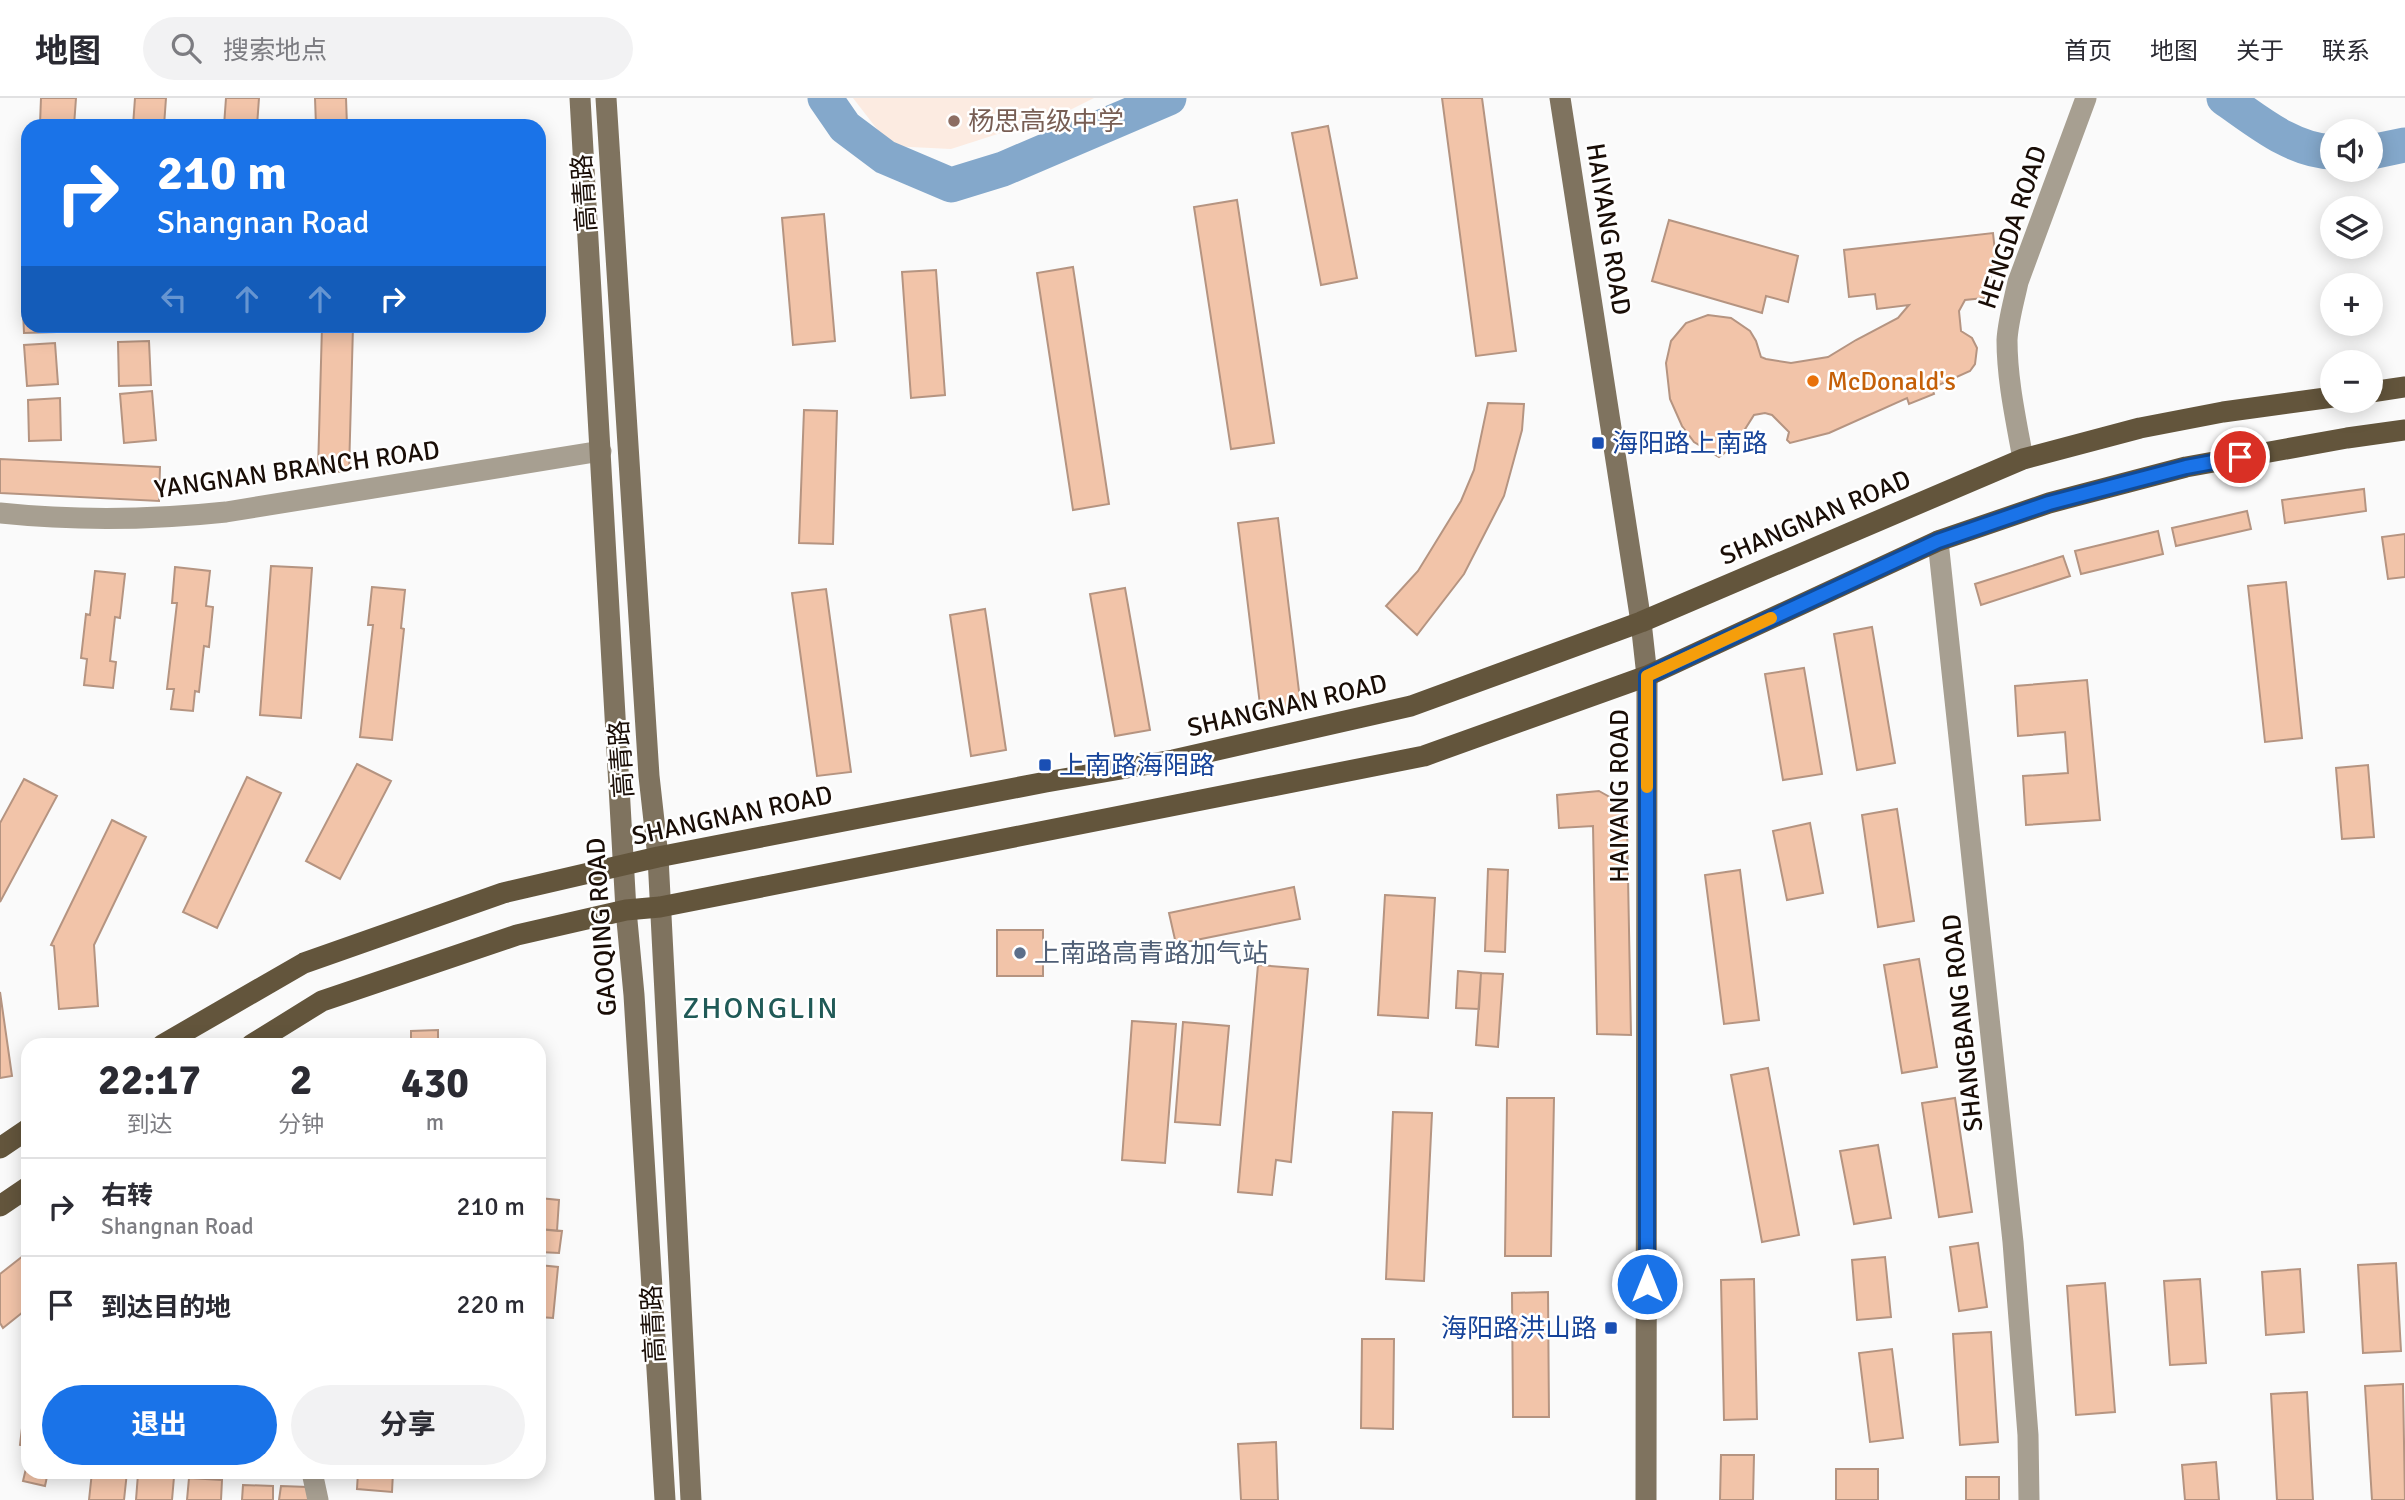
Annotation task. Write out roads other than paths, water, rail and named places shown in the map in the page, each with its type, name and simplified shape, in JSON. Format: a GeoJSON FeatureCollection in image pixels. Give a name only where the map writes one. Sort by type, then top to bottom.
{"type":"FeatureCollection","features":[{"type":"Feature","properties":{"kind":"main road","name":"GAOQING ROAD"},"geometry":{"type":"LineString","coordinates":[[579,98],[626,910],[634,995],[665,1500]]}},
{"type":"Feature","properties":{"kind":"main road","name":"高青路"},"geometry":{"type":"LineString","coordinates":[[606,98],[649,776],[658,857],[691,1500]]}},
{"type":"Feature","properties":{"kind":"main road","name":"HAIYANG ROAD"},"geometry":{"type":"LineString","coordinates":[[1560,98],[1641,622],[1647,676],[1646,1500]]}},
{"type":"Feature","properties":{"kind":"main road"},"geometry":{"type":"LineString","coordinates":[[2383,390],[2405,387]]}},
{"type":"Feature","properties":{"kind":"main road","name":"SHANGNAN ROAD"},"geometry":{"type":"LineString","coordinates":[[174,1038],[304,963],[503,893],[658,857],[1173,760],[1411,706],[1641,622],[2022,458],[2140,428],[2223,412],[2320,399]]}},
{"type":"Feature","properties":{"kind":"main road"},"geometry":{"type":"LineString","coordinates":[[262,1038],[322,1001],[517,935],[626,910],[660,907],[1424,755],[1647,676],[1938,541],[2049,503],[2186,467],[2405,430]]}},
{"type":"Feature","properties":{"kind":"main road"},"geometry":{"type":"LineString","coordinates":[[0,1148],[21,1134]]}},
{"type":"Feature","properties":{"kind":"main road"},"geometry":{"type":"LineString","coordinates":[[0,1206],[21,1192]]}},
{"type":"Feature","properties":{"kind":"street","name":"HENGDA ROAD"},"geometry":{"type":"LineString","coordinates":[[2022,458],[2008,367],[2007,338],[2011,309],[2018,282],[2086,98]]}},
{"type":"Feature","properties":{"kind":"street","name":"YANGNAN BRANCH ROAD"},"geometry":{"type":"LineString","coordinates":[[0,513],[99,519],[226,512],[601,451]]}},
{"type":"Feature","properties":{"kind":"street","name":"SHANGBANG ROAD"},"geometry":{"type":"LineString","coordinates":[[1938,541],[2013,1242],[2028,1435],[2029,1500]]}},
{"type":"Feature","properties":{"kind":"street"},"geometry":{"type":"LineString","coordinates":[[313,1479],[317,1500]]}},
{"type":"Feature","properties":{"kind":"waterway"},"geometry":{"type":"LineString","coordinates":[[825,98],[845,127],[885,157],[951,185],[1003,169],[1169,98]]}},
{"type":"Feature","properties":{"kind":"waterway"},"geometry":{"type":"LineString","coordinates":[[2224,98],[2275,133],[2303,146],[2320,150]]}},
{"type":"Feature","properties":{"kind":"waterway"},"geometry":{"type":"LineString","coordinates":[[2383,150],[2405,145]]}},
{"type":"Feature","properties":{"kind":"place","name":"杨思高级中学"},"geometry":{"type":"Point","coordinates":[954,121]}},
{"type":"Feature","properties":{"kind":"place","name":"McDonald's"},"geometry":{"type":"Point","coordinates":[1813,381]}},
{"type":"Feature","properties":{"kind":"place","name":"海阳路上南路"},"geometry":{"type":"Point","coordinates":[1598,443]}},
{"type":"Feature","properties":{"kind":"place","name":"上南路海阳路"},"geometry":{"type":"Point","coordinates":[1045,765]}},
{"type":"Feature","properties":{"kind":"place","name":"上南路高青路加气站"},"geometry":{"type":"Point","coordinates":[1020,953]}},
{"type":"Feature","properties":{"kind":"place","name":"海阳路洪山路"},"geometry":{"type":"Point","coordinates":[1611,1328]}},
{"type":"Feature","properties":{"kind":"district","name":"ZHONGLIN"},"geometry":{"type":"Point","coordinates":[761,1008]}}]}
